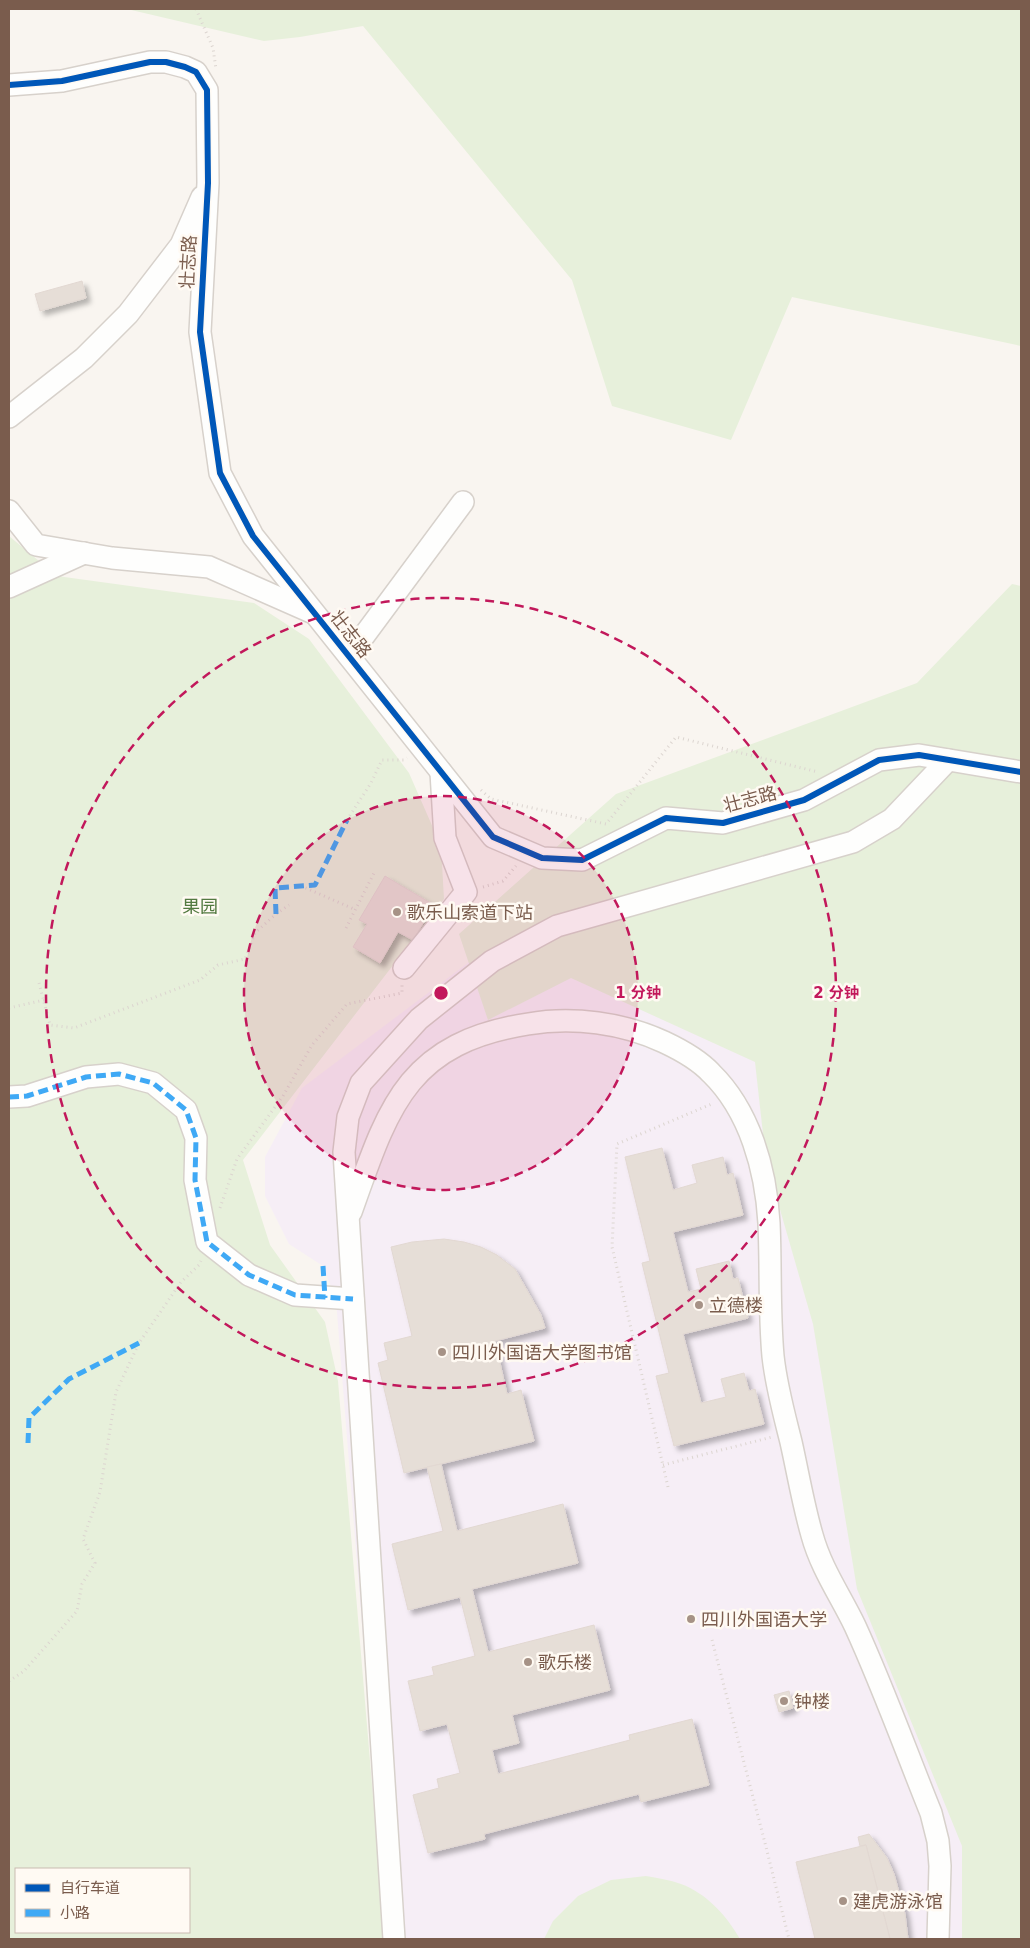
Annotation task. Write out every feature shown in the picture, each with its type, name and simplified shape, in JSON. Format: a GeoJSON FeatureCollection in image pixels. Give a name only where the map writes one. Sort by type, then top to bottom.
{"type":"FeatureCollection","features":[{"type":"Feature","properties":{"kind":"street","name":"壮志路"},"geometry":{"type":"LineString","coordinates":[[9,85],[62,81],[150,62],[166,62],[186,67],[196,72],[207,90],[208,183],[200,332],[220,473],[253,536],[492,837],[542,858],[582,860],[666,818],[723,823],[804,800],[879,760],[919,755],[1021,772]]}},
{"type":"Feature","properties":{"kind":"street"},"geometry":{"type":"LineString","coordinates":[[9,417],[84,358],[128,314],[181,245],[208,183]]}},
{"type":"Feature","properties":{"kind":"street"},"geometry":{"type":"LineString","coordinates":[[349,656],[463,502]]}},
{"type":"Feature","properties":{"kind":"street"},"geometry":{"type":"LineString","coordinates":[[9,511],[36,545],[112,558],[209,567],[315,614]]}},
{"type":"Feature","properties":{"kind":"street"},"geometry":{"type":"LineString","coordinates":[[9,586],[84,553]]}},
{"type":"Feature","properties":{"kind":"street"},"geometry":{"type":"LineString","coordinates":[[394,1939],[344,1152],[348,1117],[361,1083],[419,1020],[492,961],[558,926],[852,842],[892,819],[948,760]]}},
{"type":"Feature","properties":{"kind":"street"},"geometry":{"type":"LineString","coordinates":[[404,968],[466,892],[445,838],[441,772]]}},
{"type":"Feature","properties":{"kind":"street"},"geometry":{"type":"LineString","coordinates":[[348,1222],[375,1144],[388,1115],[404,1090],[423,1068],[449,1050],[475,1037],[511,1026],[550,1020],[618,1026],[653,1037],[684,1052],[710,1072],[731,1096],[751,1135],[760,1164],[765,1190],[769,1220],[774,1372],[812,1536],[819,1557],[854,1625],[931,1813],[938,1841],[940,1866],[938,1939]]}},
{"type":"Feature","properties":{"kind":"street"},"geometry":{"type":"LineString","coordinates":[[9,1098],[27,1096],[86,1077],[119,1074],[152,1083],[186,1110],[196,1138],[195,1180],[207,1242],[250,1275],[295,1295],[353,1300]]}},
{"type":"Feature","properties":{"kind":"path"},"geometry":{"type":"LineString","coordinates":[[196,9],[213,48],[216,64]]}},
{"type":"Feature","properties":{"kind":"path"},"geometry":{"type":"LineString","coordinates":[[477,786],[491,799],[606,824],[676,737],[817,771],[830,785]]}},
{"type":"Feature","properties":{"kind":"path"},"geometry":{"type":"LineString","coordinates":[[347,820],[371,783],[382,760],[404,760]]}},
{"type":"Feature","properties":{"kind":"path"},"geometry":{"type":"LineString","coordinates":[[466,892],[504,881],[514,869]]}},
{"type":"Feature","properties":{"kind":"path"},"geometry":{"type":"LineString","coordinates":[[346,928],[374,873]]}},
{"type":"Feature","properties":{"kind":"path"},"geometry":{"type":"LineString","coordinates":[[301,886],[356,910]]}},
{"type":"Feature","properties":{"kind":"path"},"geometry":{"type":"LineString","coordinates":[[39,983],[50,1025],[74,1028],[200,980],[218,965],[244,959],[255,933],[289,905]]}},
{"type":"Feature","properties":{"kind":"path"},"geometry":{"type":"LineString","coordinates":[[218,1214],[237,1159],[283,1096],[312,1045],[347,1004],[402,993],[404,968]]}},
{"type":"Feature","properties":{"kind":"path"},"geometry":{"type":"LineString","coordinates":[[9,1008],[44,1000]]}},
{"type":"Feature","properties":{"kind":"path"},"geometry":{"type":"LineString","coordinates":[[668,1487],[612,1247],[617,1144],[731,1096]]}},
{"type":"Feature","properties":{"kind":"path"},"geometry":{"type":"LineString","coordinates":[[9,1681],[24,1671],[78,1611],[82,1584],[95,1563],[83,1539],[100,1492],[116,1392],[139,1343],[181,1282],[199,1265],[207,1242]]}},
{"type":"Feature","properties":{"kind":"path"},"geometry":{"type":"LineString","coordinates":[[663,1464],[788,1433]]}},
{"type":"Feature","properties":{"kind":"path"},"geometry":{"type":"LineString","coordinates":[[712,1640],[788,1939]]}},
{"type":"Feature","properties":{"kind":"shaded area","name":"四川外国语大学"},"geometry":{"type":"Polygon","coordinates":[[[927,783],[1021,1939],[387,1939],[336,1300],[323,1266],[289,1244],[265,1196],[265,1157],[302,1088],[489,947],[927,783]]]}},
{"type":"Feature","properties":{"kind":"green space"},"geometry":{"type":"Polygon","coordinates":[[[127,9],[1021,9],[1021,346],[792,297],[731,440],[612,406],[572,280],[363,26],[264,41],[127,9]]]}},
{"type":"Feature","properties":{"kind":"green space","name":"果园"},"geometry":{"type":"Polygon","coordinates":[[[9,536],[57,576],[254,603],[309,639],[409,773],[441,846],[444,899],[243,1160],[270,1245],[325,1322],[338,1381],[385,1939],[9,1939],[9,536]]]}},
{"type":"Feature","properties":{"kind":"green space"},"geometry":{"type":"Polygon","coordinates":[[[1012,584],[1021,586],[1021,1939],[962,1939],[962,1846],[857,1589],[813,1324],[766,1161],[755,1062],[571,978],[488,1020],[459,934],[616,794],[917,683],[1012,584]]]}},
{"type":"Feature","properties":{"kind":"green space"},"geometry":{"type":"Polygon","coordinates":[[[646,1876],[677,1883],[699,1893],[715,1906],[740,1939],[544,1939],[553,1921],[578,1896],[611,1880],[646,1876]]]}},
{"type":"Feature","properties":{"kind":"building"},"geometry":{"type":"Polygon","coordinates":[[[82,281],[86,298],[40,311],[35,294],[82,281]]]}},
{"type":"Feature","properties":{"kind":"building","name":"歌乐山索道下站"},"geometry":{"type":"Polygon","coordinates":[[[385,876],[434,905],[413,940],[398,932],[380,963],[353,947],[367,924],[359,920],[385,876]]]}},
{"type":"Feature","properties":{"kind":"building","name":"立德楼"},"geometry":{"type":"Polygon","coordinates":[[[662,1148],[673,1190],[697,1183],[692,1165],[723,1157],[727,1175],[733,1173],[743,1215],[673,1232],[688,1292],[701,1289],[696,1269],[729,1261],[733,1279],[738,1278],[748,1318],[683,1334],[701,1403],[726,1397],[721,1379],[744,1373],[749,1391],[755,1389],[764,1424],[674,1446],[656,1376],[669,1373],[642,1263],[650,1261],[625,1157],[662,1148]]]}},
{"type":"Feature","properties":{"kind":"building","name":"四川外国语大学图书馆"},"geometry":{"type":"Polygon","coordinates":[[[444,1239],[481,1247],[497,1255],[515,1269],[541,1315],[545,1328],[495,1341],[507,1394],[521,1390],[534,1441],[404,1473],[378,1363],[388,1360],[384,1343],[412,1336],[391,1247],[412,1242],[444,1239]]]}},
{"type":"Feature","properties":{"kind":"building","name":"歌乐楼"},"geometry":{"type":"Polygon","coordinates":[[[441,1464],[457,1531],[563,1504],[578,1563],[472,1589],[488,1652],[594,1625],[610,1690],[512,1715],[519,1743],[492,1750],[498,1774],[630,1740],[629,1735],[692,1719],[709,1785],[641,1802],[639,1794],[484,1834],[485,1839],[428,1853],[413,1795],[439,1788],[437,1779],[460,1773],[447,1724],[420,1731],[408,1681],[434,1675],[432,1667],[475,1656],[460,1597],[408,1610],[392,1544],[443,1531],[427,1467],[441,1464]]]}},
{"type":"Feature","properties":{"kind":"building","name":"钟楼"},"geometry":{"type":"Polygon","coordinates":[[[789,1691],[793,1708],[779,1712],[774,1695],[789,1691]]]}},
{"type":"Feature","properties":{"kind":"building"},"geometry":{"type":"Polygon","coordinates":[[[869,1834],[887,1858],[894,1874],[905,1914],[908,1939],[890,1939],[866,1845],[860,1846],[858,1837],[869,1834]]]}},
{"type":"Feature","properties":{"kind":"building","name":"建虎游泳馆"},"geometry":{"type":"Polygon","coordinates":[[[866,1845],[890,1939],[815,1939],[796,1862],[866,1845]]]}},
{"type":"Feature","properties":{"kind":"marked path"},"geometry":{"type":"LineString","coordinates":[[276,914],[275,888],[315,885],[347,820]]}},
{"type":"Feature","properties":{"kind":"marked path"},"geometry":{"type":"LineString","coordinates":[[9,1097],[27,1096],[86,1077],[119,1074],[153,1083],[186,1110],[196,1138],[195,1180],[207,1242],[249,1275],[295,1295],[353,1299]]}},
{"type":"Feature","properties":{"kind":"marked path"},"geometry":{"type":"LineString","coordinates":[[323,1266],[325,1298]]}},
{"type":"Feature","properties":{"kind":"marked path"},"geometry":{"type":"LineString","coordinates":[[28,1443],[29,1418],[69,1379],[139,1343]]}},
{"type":"Feature","properties":{"kind":"cycle path"},"geometry":{"type":"LineString","coordinates":[[9,85],[62,81],[150,62],[166,62],[196,72],[207,90],[208,183],[200,332],[220,473],[253,536],[493,837],[542,858],[582,860],[666,818],[723,823],[804,800],[879,760],[919,755],[1021,772]]}},
{"type":"Feature","properties":{"kind":"place","name":"歌乐山索道下站"},"geometry":{"type":"Point","coordinates":[397,912]}},
{"type":"Feature","properties":{"kind":"place","name":"立德楼"},"geometry":{"type":"Point","coordinates":[699,1305]}},
{"type":"Feature","properties":{"kind":"place","name":"四川外国语大学图书馆"},"geometry":{"type":"Point","coordinates":[442,1352]}},
{"type":"Feature","properties":{"kind":"place","name":"四川外国语大学"},"geometry":{"type":"Point","coordinates":[691,1619]}},
{"type":"Feature","properties":{"kind":"place","name":"歌乐楼"},"geometry":{"type":"Point","coordinates":[528,1662]}},
{"type":"Feature","properties":{"kind":"place","name":"钟楼"},"geometry":{"type":"Point","coordinates":[784,1701]}},
{"type":"Feature","properties":{"kind":"place","name":"建虎游泳馆"},"geometry":{"type":"Point","coordinates":[843,1901]}}]}
